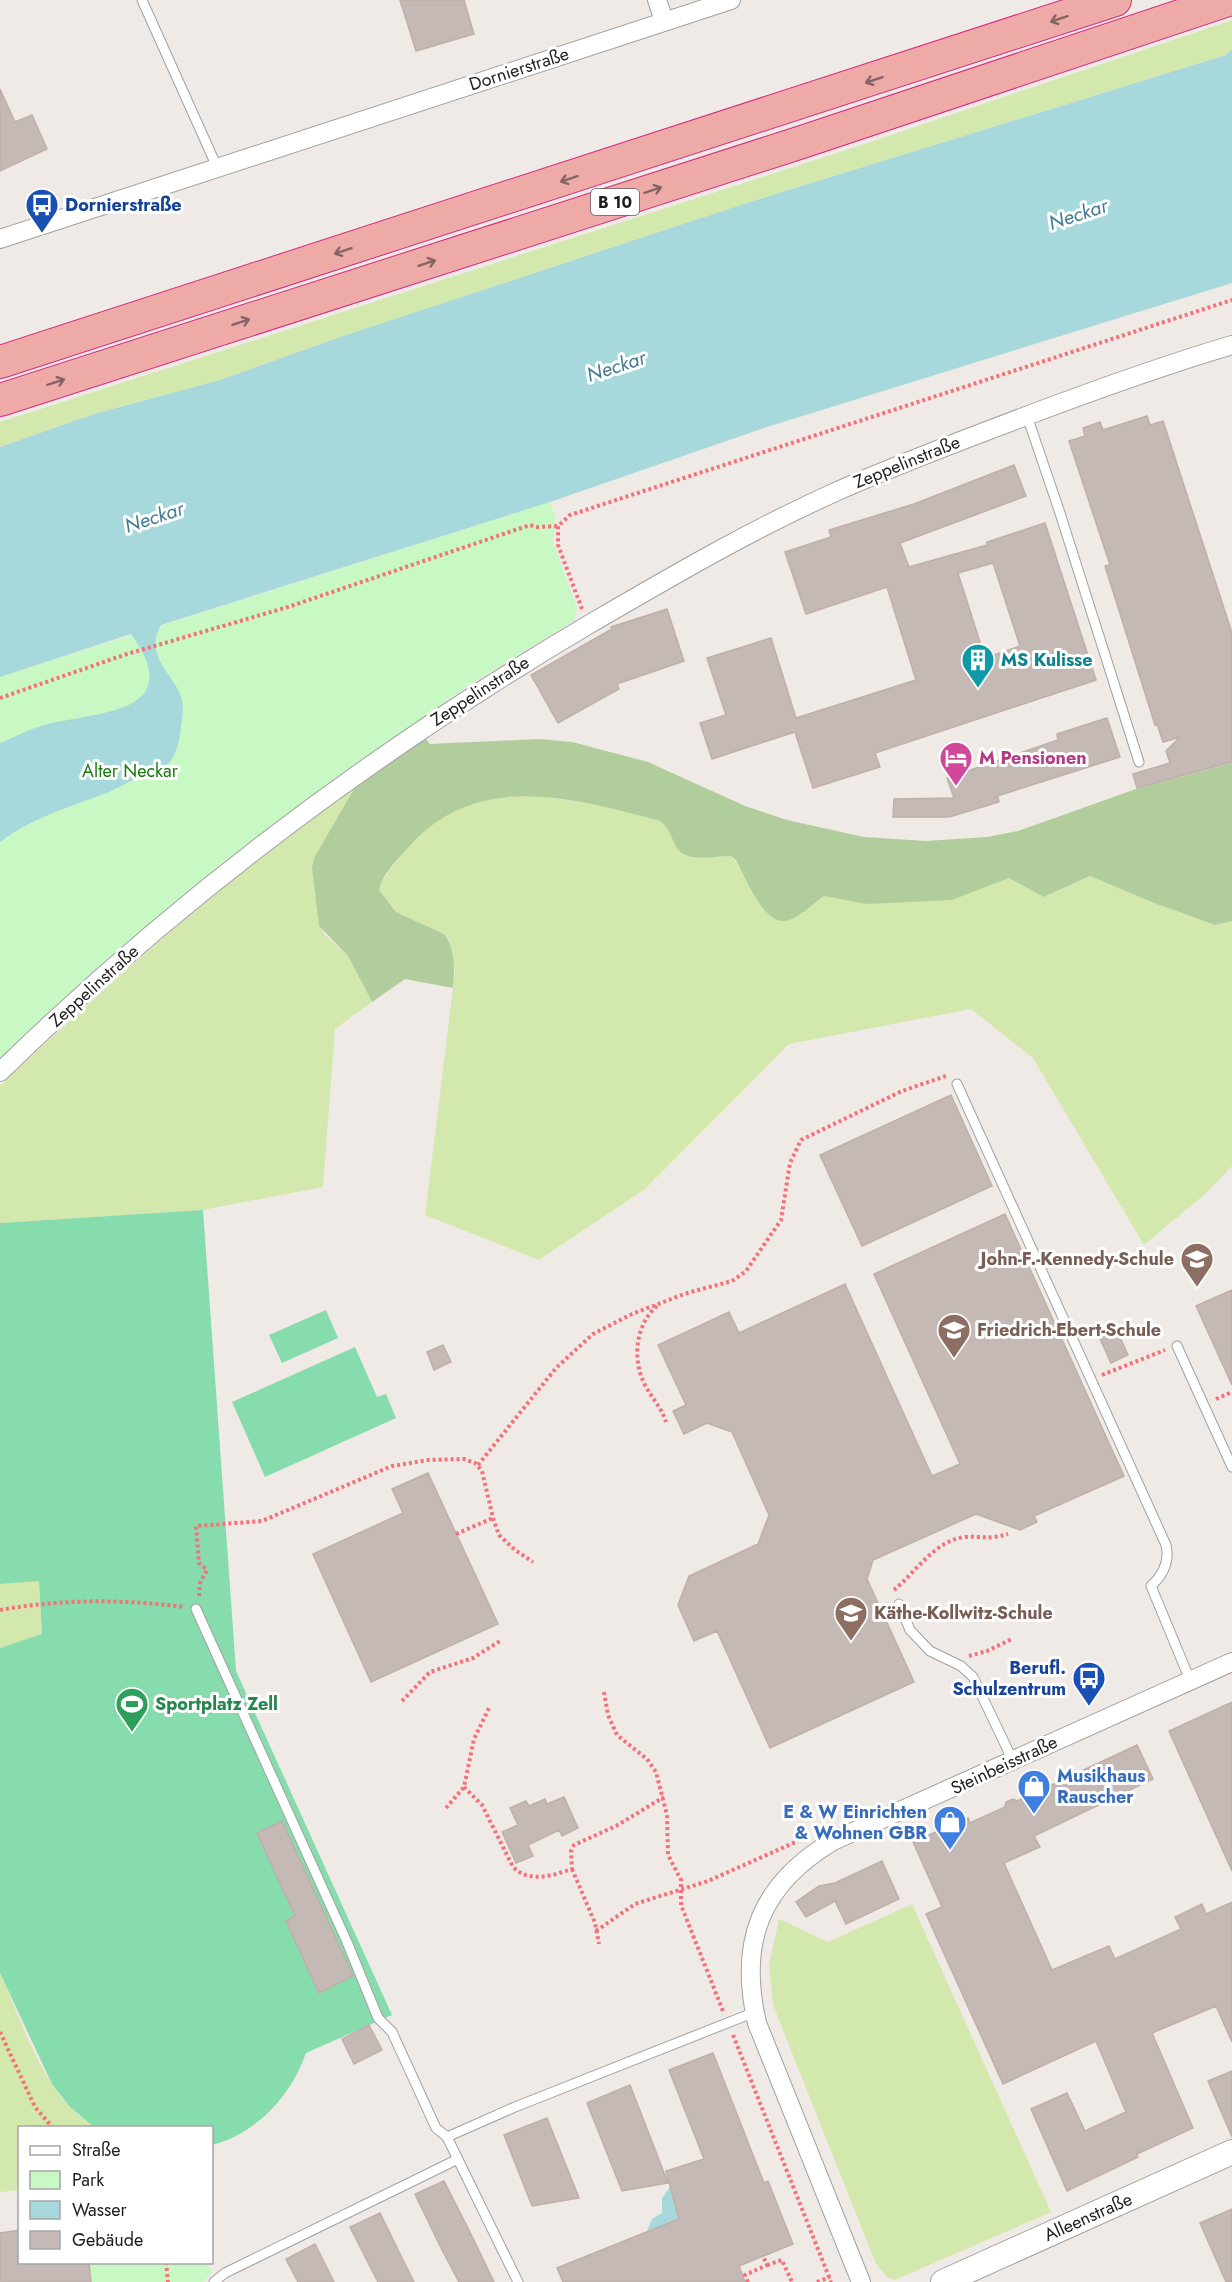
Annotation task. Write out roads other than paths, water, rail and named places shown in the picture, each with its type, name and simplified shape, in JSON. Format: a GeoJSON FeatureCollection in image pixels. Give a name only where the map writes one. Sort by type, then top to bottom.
{"type":"FeatureCollection","features":[{"type":"Feature","properties":{"kind":"highway","name":"B 10"},"geometry":{"type":"LineString","coordinates":[[0,362],[1115,0]]}},
{"type":"Feature","properties":{"kind":"highway","name":"B 10"},"geometry":{"type":"LineString","coordinates":[[0,400],[802,142],[1228,0]]}},
{"type":"Feature","properties":{"kind":"street"},"geometry":{"type":"LineString","coordinates":[[657,0],[664,21]]}},
{"type":"Feature","properties":{"kind":"street","name":"Dornierstraße"},"geometry":{"type":"LineString","coordinates":[[0,239],[731,0]]}},
{"type":"Feature","properties":{"kind":"street","name":"Zeppelinstraße"},"geometry":{"type":"LineString","coordinates":[[0,1072],[134,949],[273,835],[448,710],[637,595],[829,495],[1108,384],[1232,345]]}},
{"type":"Feature","properties":{"kind":"street","name":"Steinbeisstraße"},"geometry":{"type":"LineString","coordinates":[[861,2282],[807,2142],[769,2056],[755,2012],[750,1964],[754,1935],[762,1912],[786,1877],[821,1848],[847,1833],[1232,1662]]}},
{"type":"Feature","properties":{"kind":"street","name":"Alleenstraße"},"geometry":{"type":"LineString","coordinates":[[943,2282],[1232,2152]]}},
{"type":"Feature","properties":{"kind":"lane"},"geometry":{"type":"LineString","coordinates":[[141,0],[216,167]]}},
{"type":"Feature","properties":{"kind":"lane"},"geometry":{"type":"LineString","coordinates":[[1027,416],[1063,521],[1138,762]]}},
{"type":"Feature","properties":{"kind":"lane"},"geometry":{"type":"LineString","coordinates":[[957,1084],[1166,1545],[1168,1556],[1164,1569],[1151,1586],[1190,1680]]}},
{"type":"Feature","properties":{"kind":"lane"},"geometry":{"type":"LineString","coordinates":[[1177,1346],[1232,1467]]}},
{"type":"Feature","properties":{"kind":"lane"},"geometry":{"type":"LineString","coordinates":[[899,1604],[912,1633],[933,1654],[961,1666],[976,1682],[1013,1761]]}},
{"type":"Feature","properties":{"kind":"lane"},"geometry":{"type":"LineString","coordinates":[[196,1609],[343,1932],[378,2018],[392,2032],[436,2128],[447,2138],[518,2282]]}},
{"type":"Feature","properties":{"kind":"lane"},"geometry":{"type":"LineString","coordinates":[[447,2138],[515,2107],[755,2012]]}},
{"type":"Feature","properties":{"kind":"lane"},"geometry":{"type":"LineString","coordinates":[[214,2282],[225,2273],[314,2228],[456,2160]]}},
{"type":"Feature","properties":{"kind":"water","name":"Neckar"},"geometry":{"type":"Polygon","coordinates":[[[1232,49],[1232,283],[770,426],[550,502],[161,625],[156,636],[158,656],[179,691],[183,706],[179,741],[170,762],[109,792],[37,820],[0,842],[0,743],[42,725],[112,711],[130,704],[143,694],[149,680],[146,660],[131,634],[0,677],[0,447],[94,414],[220,380],[346,335],[747,203],[1226,55],[1232,49]]]}},
{"type":"Feature","properties":{"kind":"water"},"geometry":{"type":"Polygon","coordinates":[[[680,2186],[679,2219],[647,2231],[652,2219],[662,2213],[662,2198],[670,2187],[680,2186]]]}},
{"type":"Feature","properties":{"kind":"place","name":"Dornierstraße"},"geometry":{"type":"Point","coordinates":[42,234]}},
{"type":"Feature","properties":{"kind":"place","name":"MS Kulisse"},"geometry":{"type":"Point","coordinates":[978,689]}},
{"type":"Feature","properties":{"kind":"place","name":"M Pensionen"},"geometry":{"type":"Point","coordinates":[956,787]}},
{"type":"Feature","properties":{"kind":"place","name":"John-F.-Kennedy-Schule"},"geometry":{"type":"Point","coordinates":[1197,1288]}},
{"type":"Feature","properties":{"kind":"place","name":"Friedrich-Ebert-Schule"},"geometry":{"type":"Point","coordinates":[954,1359]}},
{"type":"Feature","properties":{"kind":"place","name":"Käthe-Kollwitz-Schule"},"geometry":{"type":"Point","coordinates":[851,1642]}},
{"type":"Feature","properties":{"kind":"place","name":"Berufl. Schulzentrum"},"geometry":{"type":"Point","coordinates":[1089,1707]}},
{"type":"Feature","properties":{"kind":"place","name":"Sportplatz Zell"},"geometry":{"type":"Point","coordinates":[132,1733]}},
{"type":"Feature","properties":{"kind":"place","name":"Musikhaus Rauscher"},"geometry":{"type":"Point","coordinates":[1034,1815]}},
{"type":"Feature","properties":{"kind":"place","name":"E & W Einrichten & Wohnen GBR"},"geometry":{"type":"Point","coordinates":[950,1851]}},
{"type":"Feature","properties":{"kind":"park label","name":"Alter Neckar"},"geometry":{"type":"Point","coordinates":[130,771]}}]}
